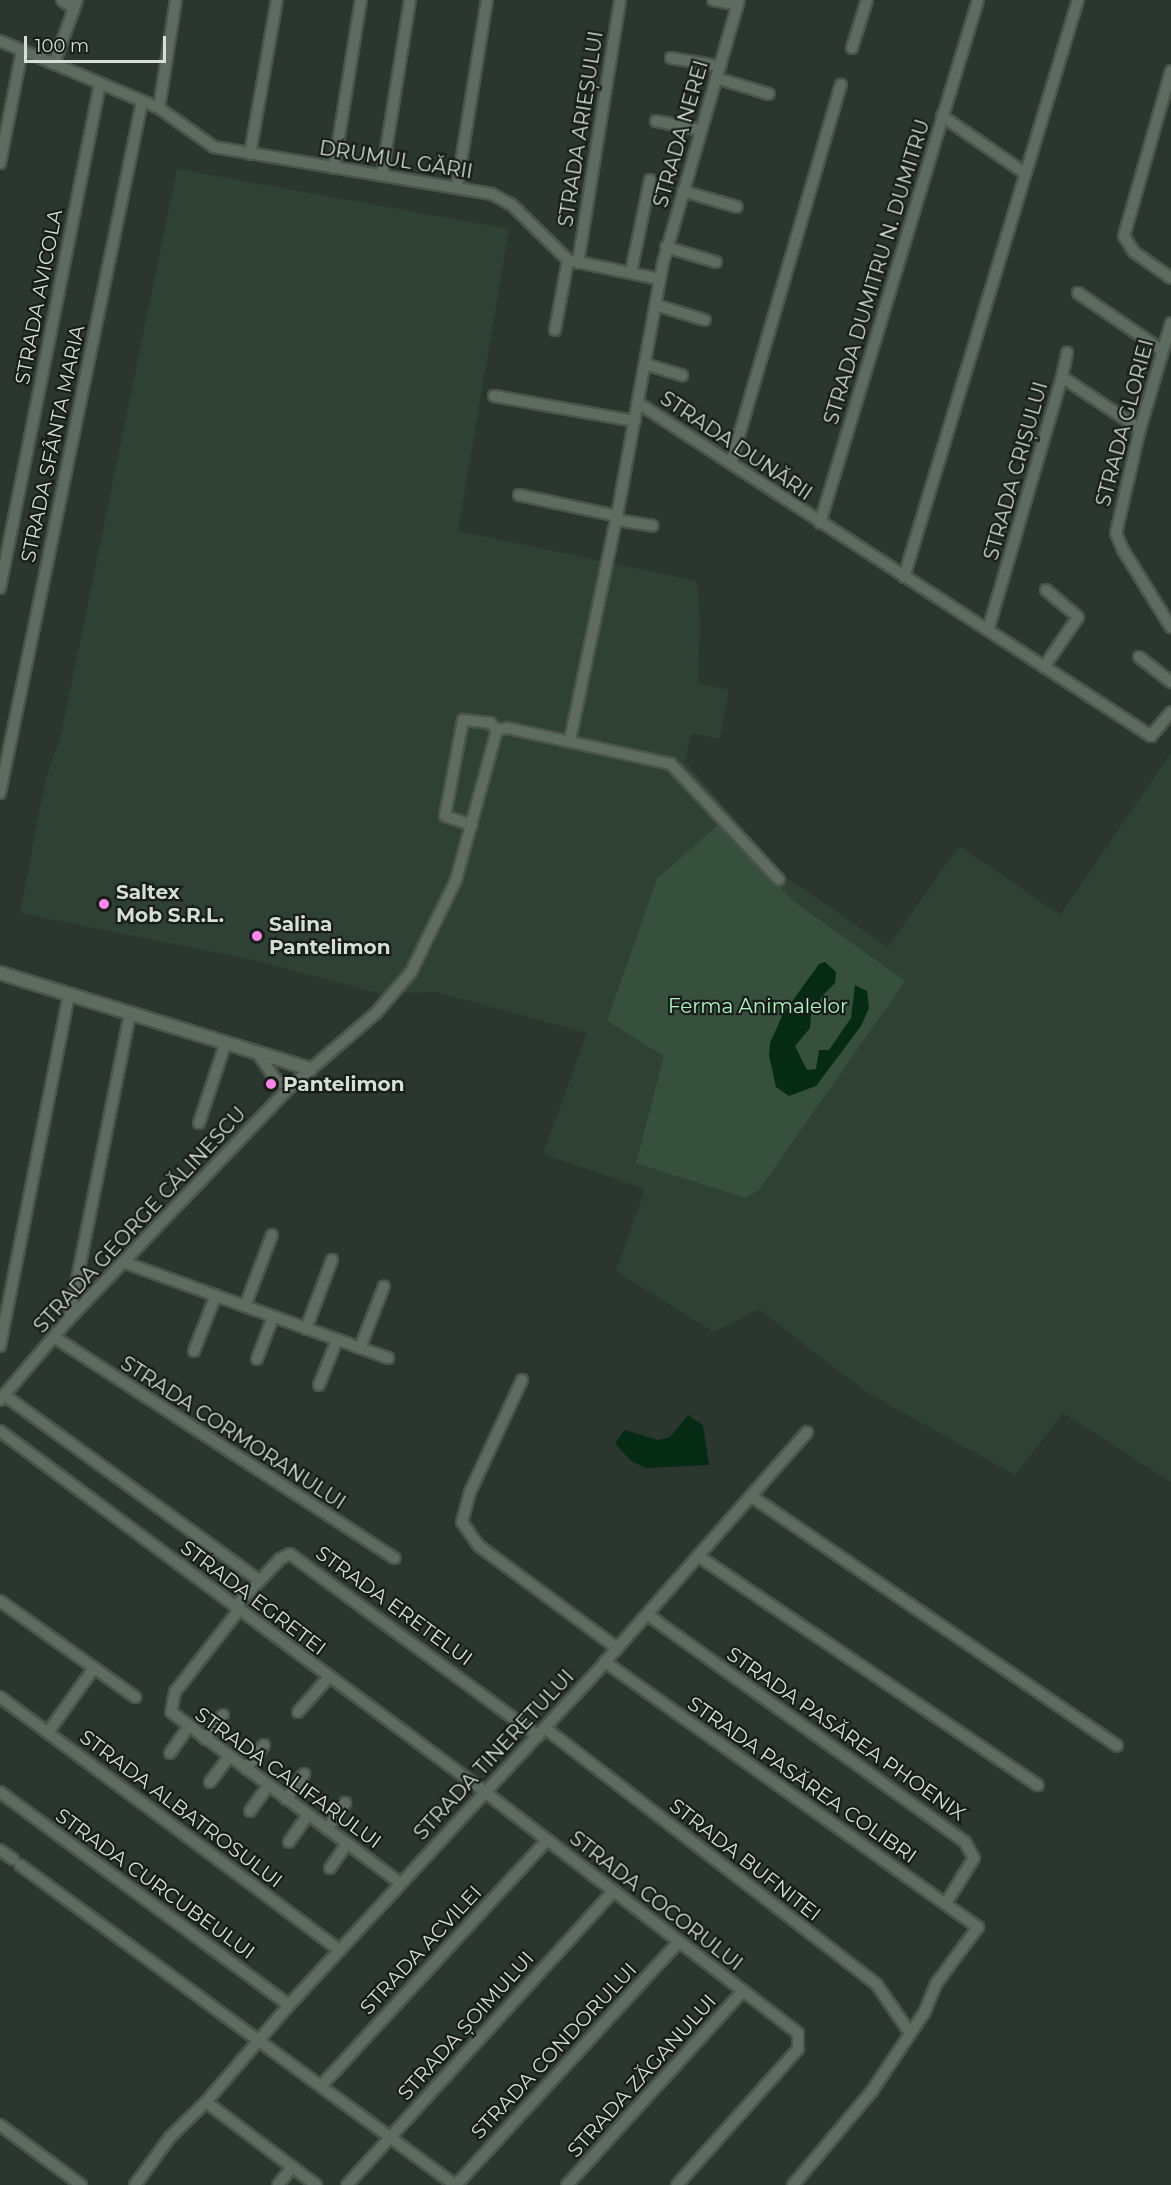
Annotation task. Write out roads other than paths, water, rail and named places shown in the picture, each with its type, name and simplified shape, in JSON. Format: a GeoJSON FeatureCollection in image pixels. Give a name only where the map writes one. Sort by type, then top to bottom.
{"type":"FeatureCollection","features":[{"type":"Feature","properties":{"kind":"street"},"geometry":{"type":"LineString","coordinates":[[54,64],[76,4],[62,0]]}},
{"type":"Feature","properties":{"kind":"street"},"geometry":{"type":"LineString","coordinates":[[159,108],[176,0]]}},
{"type":"Feature","properties":{"kind":"street"},"geometry":{"type":"LineString","coordinates":[[250,154],[277,0]]}},
{"type":"Feature","properties":{"kind":"street"},"geometry":{"type":"LineString","coordinates":[[334,168],[361,0]]}},
{"type":"Feature","properties":{"kind":"street"},"geometry":{"type":"LineString","coordinates":[[382,175],[410,0]]}},
{"type":"Feature","properties":{"kind":"street"},"geometry":{"type":"LineString","coordinates":[[457,187],[487,0]]}},
{"type":"Feature","properties":{"kind":"street","name":"STRADA ARIEȘULUI"},"geometry":{"type":"LineString","coordinates":[[555,330],[573,262],[620,0]]}},
{"type":"Feature","properties":{"kind":"street"},"geometry":{"type":"LineString","coordinates":[[713,0],[739,2]]}},
{"type":"Feature","properties":{"kind":"street"},"geometry":{"type":"LineString","coordinates":[[852,48],[867,0]]}},
{"type":"Feature","properties":{"kind":"street"},"geometry":{"type":"LineString","coordinates":[[942,116],[978,0]]}},
{"type":"Feature","properties":{"kind":"street"},"geometry":{"type":"LineString","coordinates":[[904,577],[1078,0]]}},
{"type":"Feature","properties":{"kind":"street","name":"STRADA NEREI"},"geometry":{"type":"LineString","coordinates":[[659,279],[666,247],[739,2]]}},
{"type":"Feature","properties":{"kind":"street","name":"DRUMUL GĂRII"},"geometry":{"type":"LineString","coordinates":[[0,41],[159,108],[207,144],[250,154],[457,187],[506,200],[573,262]]}},
{"type":"Feature","properties":{"kind":"street"},"geometry":{"type":"LineString","coordinates":[[0,162],[22,51]]}},
{"type":"Feature","properties":{"kind":"street"},"geometry":{"type":"LineString","coordinates":[[671,58],[720,66]]}},
{"type":"Feature","properties":{"kind":"street"},"geometry":{"type":"LineString","coordinates":[[1171,71],[1124,236],[1134,252],[1171,278]]}},
{"type":"Feature","properties":{"kind":"street"},"geometry":{"type":"LineString","coordinates":[[716,78],[769,94]]}},
{"type":"Feature","properties":{"kind":"street","name":"STRADA AVICOLA"},"geometry":{"type":"LineString","coordinates":[[0,588],[100,84]]}},
{"type":"Feature","properties":{"kind":"street"},"geometry":{"type":"LineString","coordinates":[[731,463],[841,85]]}},
{"type":"Feature","properties":{"kind":"street","name":"STRADA SFÂNTA MARIA"},"geometry":{"type":"LineString","coordinates":[[0,793],[142,102]]}},
{"type":"Feature","properties":{"kind":"street","name":"STRADA DUMITRU N. DUMITRU"},"geometry":{"type":"LineString","coordinates":[[820,523],[942,116],[1025,173]]}},
{"type":"Feature","properties":{"kind":"street"},"geometry":{"type":"LineString","coordinates":[[656,121],[701,130]]}},
{"type":"Feature","properties":{"kind":"street"},"geometry":{"type":"LineString","coordinates":[[631,272],[651,180]]}},
{"type":"Feature","properties":{"kind":"street"},"geometry":{"type":"LineString","coordinates":[[683,190],[737,207]]}},
{"type":"Feature","properties":{"kind":"street"},"geometry":{"type":"LineString","coordinates":[[666,247],[716,262]]}},
{"type":"Feature","properties":{"kind":"street"},"geometry":{"type":"LineString","coordinates":[[573,262],[659,279],[638,403]]}},
{"type":"Feature","properties":{"kind":"street"},"geometry":{"type":"LineString","coordinates":[[1078,293],[1162,350]]}},
{"type":"Feature","properties":{"kind":"street"},"geometry":{"type":"LineString","coordinates":[[656,305],[705,320]]}},
{"type":"Feature","properties":{"kind":"street","name":"STRADA GLORIEI"},"geometry":{"type":"LineString","coordinates":[[1171,323],[1140,429],[1116,533],[1123,550],[1171,627]]}},
{"type":"Feature","properties":{"kind":"street"},"geometry":{"type":"LineString","coordinates":[[1062,377],[1067,353]]}},
{"type":"Feature","properties":{"kind":"street"},"geometry":{"type":"LineString","coordinates":[[645,364],[682,375]]}},
{"type":"Feature","properties":{"kind":"street","name":"STRADA CRIȘULUI"},"geometry":{"type":"LineString","coordinates":[[988,630],[1062,377],[1140,429]]}},
{"type":"Feature","properties":{"kind":"street"},"geometry":{"type":"LineString","coordinates":[[494,396],[635,421]]}},
{"type":"Feature","properties":{"kind":"street","name":"STRADA DUNĂRII"},"geometry":{"type":"LineString","coordinates":[[570,740],[617,518],[638,403],[1151,736],[1171,712]]}},
{"type":"Feature","properties":{"kind":"street"},"geometry":{"type":"LineString","coordinates":[[519,495],[653,526]]}},
{"type":"Feature","properties":{"kind":"street"},"geometry":{"type":"LineString","coordinates":[[1044,667],[1078,617],[1046,590]]}},
{"type":"Feature","properties":{"kind":"street"},"geometry":{"type":"LineString","coordinates":[[1139,657],[1171,682]]}},
{"type":"Feature","properties":{"kind":"street"},"geometry":{"type":"LineString","coordinates":[[472,825],[445,816],[463,720],[490,723],[497,730],[507,728],[570,740],[671,764],[779,880]]}},
{"type":"Feature","properties":{"kind":"street","name":"STRADA GEORGE CĂLINESCU"},"geometry":{"type":"LineString","coordinates":[[2,1398],[69,1319],[290,1087],[376,1013],[411,972],[449,900],[497,730]]}},
{"type":"Feature","properties":{"kind":"street"},"geometry":{"type":"LineString","coordinates":[[0,973],[310,1069]]}},
{"type":"Feature","properties":{"kind":"street"},"geometry":{"type":"LineString","coordinates":[[0,1346],[69,995]]}},
{"type":"Feature","properties":{"kind":"street"},"geometry":{"type":"LineString","coordinates":[[69,1319],[130,1013]]}},
{"type":"Feature","properties":{"kind":"street"},"geometry":{"type":"LineString","coordinates":[[199,1123],[226,1042]]}},
{"type":"Feature","properties":{"kind":"street"},"geometry":{"type":"LineString","coordinates":[[257,1053],[276,1080],[290,1087]]}},
{"type":"Feature","properties":{"kind":"street"},"geometry":{"type":"LineString","coordinates":[[246,1306],[272,1235]]}},
{"type":"Feature","properties":{"kind":"street"},"geometry":{"type":"LineString","coordinates":[[306,1329],[332,1260]]}},
{"type":"Feature","properties":{"kind":"street"},"geometry":{"type":"LineString","coordinates":[[123,1262],[388,1358]]}},
{"type":"Feature","properties":{"kind":"street"},"geometry":{"type":"LineString","coordinates":[[360,1348],[384,1286]]}},
{"type":"Feature","properties":{"kind":"street"},"geometry":{"type":"LineString","coordinates":[[195,1352],[216,1295]]}},
{"type":"Feature","properties":{"kind":"street"},"geometry":{"type":"LineString","coordinates":[[257,1359],[273,1317]]}},
{"type":"Feature","properties":{"kind":"street","name":"STRADA CORMORANULUI"},"geometry":{"type":"LineString","coordinates":[[54,1337],[394,1558]]}},
{"type":"Feature","properties":{"kind":"street"},"geometry":{"type":"LineString","coordinates":[[319,1385],[337,1340]]}},
{"type":"Feature","properties":{"kind":"street"},"geometry":{"type":"LineString","coordinates":[[522,1380],[470,1492],[462,1522],[479,1546],[617,1648]]}},
{"type":"Feature","properties":{"kind":"street"},"geometry":{"type":"LineString","coordinates":[[2,1398],[107,1467],[259,1580]]}},
{"type":"Feature","properties":{"kind":"street","name":"STRADA EGRETEI"},"geometry":{"type":"LineString","coordinates":[[0,1431],[485,1792]]}},
{"type":"Feature","properties":{"kind":"street","name":"STRADA TINERETULUI"},"geometry":{"type":"LineString","coordinates":[[135,2185],[170,2137],[206,2102],[289,2005],[606,1662],[807,1432]]}},
{"type":"Feature","properties":{"kind":"street"},"geometry":{"type":"LineString","coordinates":[[751,1496],[1117,1746]]}},
{"type":"Feature","properties":{"kind":"street","name":"STRADA ERETELUI"},"geometry":{"type":"LineString","coordinates":[[237,1608],[259,1580],[286,1555],[298,1557],[542,1732]]}},
{"type":"Feature","properties":{"kind":"street"},"geometry":{"type":"LineString","coordinates":[[698,1556],[1038,1785]]}},
{"type":"Feature","properties":{"kind":"street"},"geometry":{"type":"LineString","coordinates":[[0,1601],[135,1697]]}},
{"type":"Feature","properties":{"kind":"street","name":"STRADA CALIFARULUI"},"geometry":{"type":"LineString","coordinates":[[237,1608],[172,1698],[171,1712],[188,1727],[400,1883]]}},
{"type":"Feature","properties":{"kind":"street","name":"STRADA PASĂREA PHOENIX"},"geometry":{"type":"LineString","coordinates":[[648,1614],[958,1836],[974,1858],[946,1903]]}},
{"type":"Feature","properties":{"kind":"street","name":"STRADA PASĂREA COLIBRI"},"geometry":{"type":"LineString","coordinates":[[606,1662],[978,1927],[936,1984],[924,2013],[910,2033]]}},
{"type":"Feature","properties":{"kind":"street"},"geometry":{"type":"LineString","coordinates":[[48,1732],[94,1668]]}},
{"type":"Feature","properties":{"kind":"street"},"geometry":{"type":"LineString","coordinates":[[298,1712],[329,1677]]}},
{"type":"Feature","properties":{"kind":"street","name":"STRADA ALBATROSULUI"},"geometry":{"type":"LineString","coordinates":[[0,1697],[340,1950]]}},
{"type":"Feature","properties":{"kind":"street"},"geometry":{"type":"LineString","coordinates":[[205,1739],[223,1715]]}},
{"type":"Feature","properties":{"kind":"street"},"geometry":{"type":"LineString","coordinates":[[170,1753],[188,1727]]}},
{"type":"Feature","properties":{"kind":"street","name":"STRADA BUFNITEI"},"geometry":{"type":"LineString","coordinates":[[542,1732],[877,1985],[910,2033]]}},
{"type":"Feature","properties":{"kind":"street"},"geometry":{"type":"LineString","coordinates":[[246,1769],[264,1745]]}},
{"type":"Feature","properties":{"kind":"street"},"geometry":{"type":"LineString","coordinates":[[210,1782],[229,1757]]}},
{"type":"Feature","properties":{"kind":"street"},"geometry":{"type":"LineString","coordinates":[[286,1799],[304,1774]]}},
{"type":"Feature","properties":{"kind":"street"},"geometry":{"type":"LineString","coordinates":[[250,1811],[268,1786]]}},
{"type":"Feature","properties":{"kind":"street","name":"STRADA CURCUBEULUI"},"geometry":{"type":"LineString","coordinates":[[0,1792],[289,2005]]}},
{"type":"Feature","properties":{"kind":"street","name":"STRADA COCORULUI"},"geometry":{"type":"LineString","coordinates":[[485,1792],[798,2033],[801,2041],[798,2049],[677,2185]]}},
{"type":"Feature","properties":{"kind":"street"},"geometry":{"type":"LineString","coordinates":[[327,1829],[345,1803]]}},
{"type":"Feature","properties":{"kind":"street"},"geometry":{"type":"LineString","coordinates":[[289,1842],[308,1815]]}},
{"type":"Feature","properties":{"kind":"street","name":"STRADA ACVILEI"},"geometry":{"type":"LineString","coordinates":[[321,2085],[547,1840]]}},
{"type":"Feature","properties":{"kind":"street"},"geometry":{"type":"LineString","coordinates":[[330,1868],[347,1844]]}},
{"type":"Feature","properties":{"kind":"street"},"geometry":{"type":"LineString","coordinates":[[0,1850],[456,2185]]}},
{"type":"Feature","properties":{"kind":"street","name":"STRADA ȘOIMULUI"},"geometry":{"type":"LineString","coordinates":[[347,2185],[613,1892]]}},
{"type":"Feature","properties":{"kind":"street","name":"STRADA CONDORULUI"},"geometry":{"type":"LineString","coordinates":[[456,2185],[679,1942]]}},
{"type":"Feature","properties":{"kind":"street","name":"STRADA ZĂGANULUI"},"geometry":{"type":"LineString","coordinates":[[567,2185],[743,1991]]}},
{"type":"Feature","properties":{"kind":"street"},"geometry":{"type":"LineString","coordinates":[[793,2185],[861,2106],[910,2033]]}},
{"type":"Feature","properties":{"kind":"street"},"geometry":{"type":"LineString","coordinates":[[206,2102],[316,2185]]}},
{"type":"Feature","properties":{"kind":"street"},"geometry":{"type":"LineString","coordinates":[[0,2125],[81,2185]]}},
{"type":"Feature","properties":{"kind":"street"},"geometry":{"type":"LineString","coordinates":[[278,2185],[292,2167]]}},
{"type":"Feature","properties":{"kind":"place","name":"Saltex Mob S.R.L."},"geometry":{"type":"Point","coordinates":[104,904]}},
{"type":"Feature","properties":{"kind":"place","name":"Salina Pantelimon"},"geometry":{"type":"Point","coordinates":[257,936]}},
{"type":"Feature","properties":{"kind":"place","name":"Pantelimon"},"geometry":{"type":"Point","coordinates":[271,1084]}},
{"type":"Feature","properties":{"kind":"park label","name":"Ferma Animalelor"},"geometry":{"type":"Point","coordinates":[758,1006]}}]}
